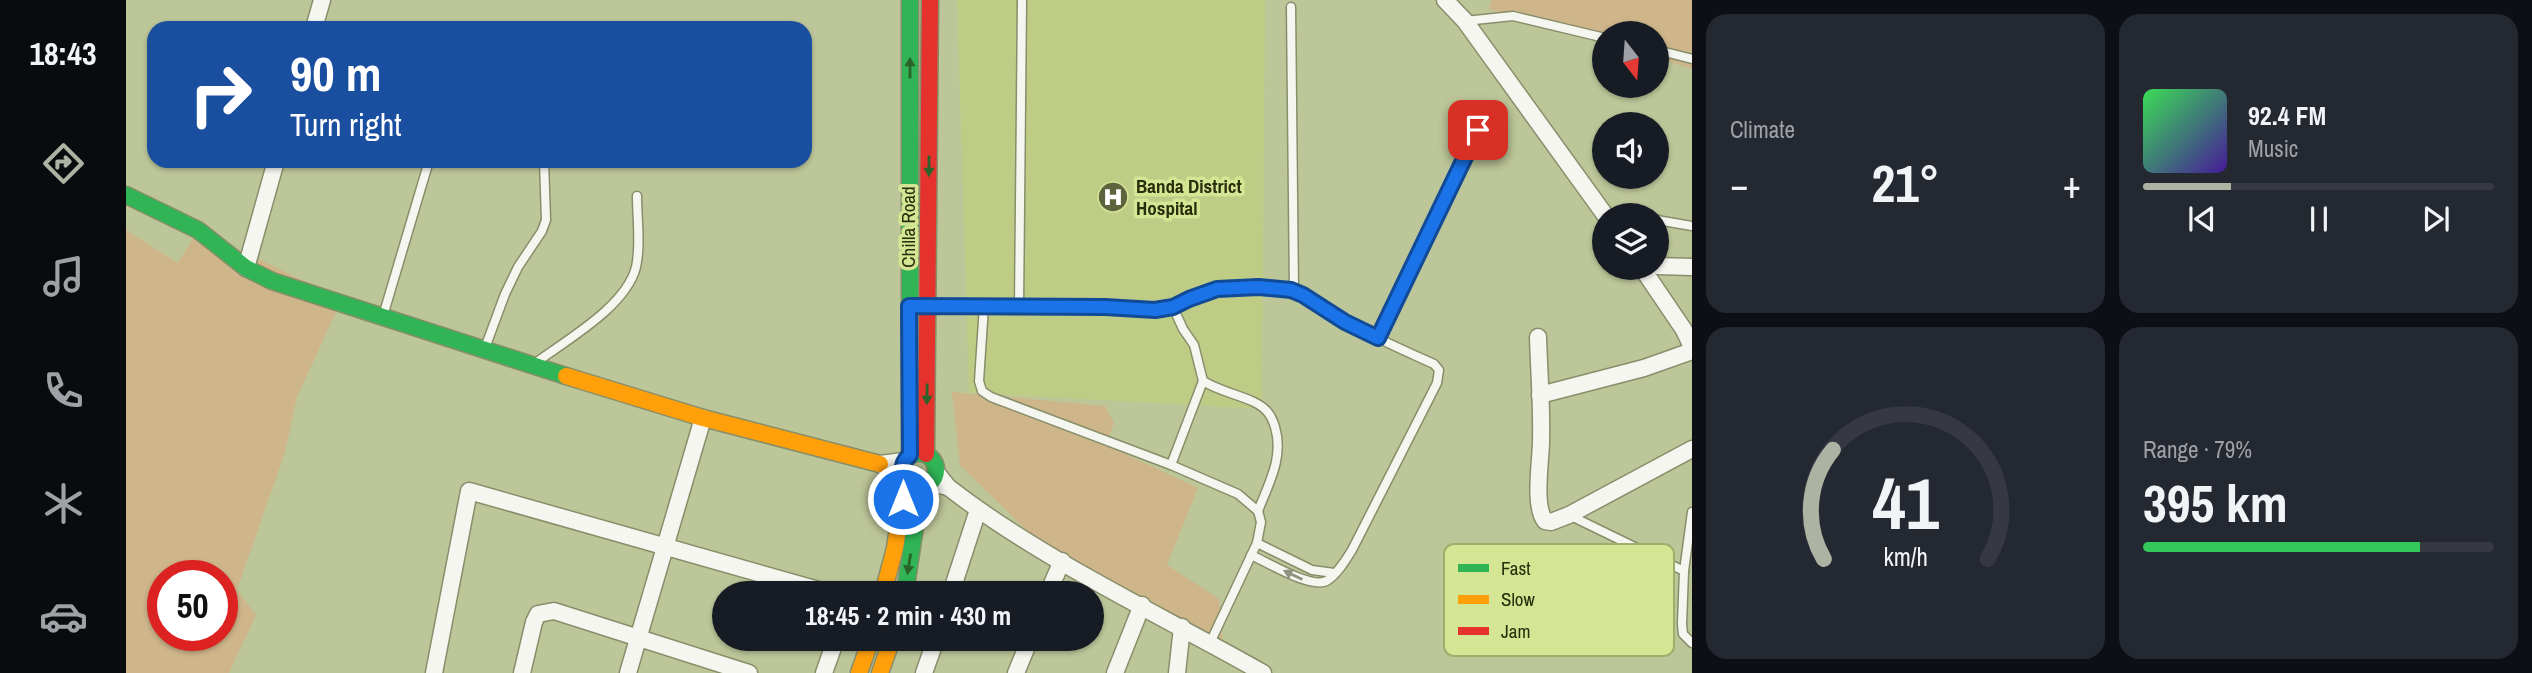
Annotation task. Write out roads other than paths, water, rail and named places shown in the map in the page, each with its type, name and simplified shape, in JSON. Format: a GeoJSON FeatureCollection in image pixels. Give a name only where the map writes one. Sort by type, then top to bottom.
{"type":"FeatureCollection","features":[{"type":"Feature","properties":{"kind":"main road"},"geometry":{"type":"LineString","coordinates":[[910,0],[910,484],[929,480]]}},
{"type":"Feature","properties":{"kind":"main road","name":"Chilla Road"},"geometry":{"type":"LineString","coordinates":[[909,465],[929,306],[930,0]]}},
{"type":"Feature","properties":{"kind":"main road"},"geometry":{"type":"LineString","coordinates":[[910,117],[929,117]]}},
{"type":"Feature","properties":{"kind":"main road"},"geometry":{"type":"LineString","coordinates":[[126,195],[198,230],[246,268],[272,281],[532,366],[703,418],[880,464]]}},
{"type":"Feature","properties":{"kind":"main road"},"geometry":{"type":"LineString","coordinates":[[908,581],[934,461],[909,465]]}},
{"type":"Feature","properties":{"kind":"main road"},"geometry":{"type":"LineString","coordinates":[[886,581],[895,548],[909,465]]}},
{"type":"Feature","properties":{"kind":"main road"},"geometry":{"type":"LineString","coordinates":[[859,673],[867,651]]}},
{"type":"Feature","properties":{"kind":"main road"},"geometry":{"type":"LineString","coordinates":[[880,673],[888,651]]}},
{"type":"Feature","properties":{"kind":"street"},"geometry":{"type":"LineString","coordinates":[[316,21],[321,0]]}},
{"type":"Feature","properties":{"kind":"street"},"geometry":{"type":"LineString","coordinates":[[1445,0],[1465,21],[1596,203]]}},
{"type":"Feature","properties":{"kind":"street"},"geometry":{"type":"LineString","coordinates":[[246,268],[274,168]]}},
{"type":"Feature","properties":{"kind":"street"},"geometry":{"type":"LineString","coordinates":[[1669,268],[1692,267]]}},
{"type":"Feature","properties":{"kind":"street"},"geometry":{"type":"LineString","coordinates":[[1540,395],[1644,368],[1692,349],[1655,280]]}},
{"type":"Feature","properties":{"kind":"street"},"geometry":{"type":"LineString","coordinates":[[1538,337],[1541,516],[1545,521],[1551,522],[1569,515],[1692,449]]}},
{"type":"Feature","properties":{"kind":"street"},"geometry":{"type":"LineString","coordinates":[[628,673],[703,418]]}},
{"type":"Feature","properties":{"kind":"street"},"geometry":{"type":"LineString","coordinates":[[880,464],[909,465]]}},
{"type":"Feature","properties":{"kind":"street"},"geometry":{"type":"LineString","coordinates":[[929,480],[948,487],[978,510],[1062,561],[1263,673]]}},
{"type":"Feature","properties":{"kind":"street"},"geometry":{"type":"LineString","coordinates":[[433,673],[469,491],[787,581]]}},
{"type":"Feature","properties":{"kind":"street"},"geometry":{"type":"LineString","coordinates":[[955,581],[978,510]]}},
{"type":"Feature","properties":{"kind":"street"},"geometry":{"type":"LineString","coordinates":[[1053,581],[1062,561]]}},
{"type":"Feature","properties":{"kind":"street"},"geometry":{"type":"LineString","coordinates":[[1115,673],[1142,605]]}},
{"type":"Feature","properties":{"kind":"street"},"geometry":{"type":"LineString","coordinates":[[522,673],[534,622],[538,614],[545,611],[554,611],[729,670],[749,673]]}},
{"type":"Feature","properties":{"kind":"street"},"geometry":{"type":"LineString","coordinates":[[1177,673],[1182,628]]}},
{"type":"Feature","properties":{"kind":"street"},"geometry":{"type":"LineString","coordinates":[[824,673],[832,651]]}},
{"type":"Feature","properties":{"kind":"street"},"geometry":{"type":"LineString","coordinates":[[924,673],[932,651]]}},
{"type":"Feature","properties":{"kind":"street"},"geometry":{"type":"LineString","coordinates":[[1016,673],[1025,651]]}},
{"type":"Feature","properties":{"kind":"lane"},"geometry":{"type":"LineString","coordinates":[[1019,307],[1022,0]]}},
{"type":"Feature","properties":{"kind":"lane"},"geometry":{"type":"LineString","coordinates":[[1291,7],[1294,292]]}},
{"type":"Feature","properties":{"kind":"lane"},"geometry":{"type":"LineString","coordinates":[[1465,21],[1513,16],[1592,35]]}},
{"type":"Feature","properties":{"kind":"lane"},"geometry":{"type":"LineString","coordinates":[[1670,53],[1692,59]]}},
{"type":"Feature","properties":{"kind":"lane"},"geometry":{"type":"LineString","coordinates":[[1378,338],[1478,130]]}},
{"type":"Feature","properties":{"kind":"lane"},"geometry":{"type":"LineString","coordinates":[[382,317],[427,168]]}},
{"type":"Feature","properties":{"kind":"lane"},"geometry":{"type":"LineString","coordinates":[[484,350],[509,285],[547,220],[544,168]]}},
{"type":"Feature","properties":{"kind":"lane"},"geometry":{"type":"LineString","coordinates":[[532,366],[601,314],[621,296],[630,283],[638,254],[637,196]]}},
{"type":"Feature","properties":{"kind":"lane"},"geometry":{"type":"LineString","coordinates":[[1669,222],[1692,226]]}},
{"type":"Feature","properties":{"kind":"lane"},"geometry":{"type":"LineString","coordinates":[[909,306],[1155,310],[1173,307],[1217,289],[1259,287],[1294,292],[1378,338],[1434,364],[1439,376],[1352,550],[1327,581],[1313,584],[1251,555]]}},
{"type":"Feature","properties":{"kind":"lane"},"geometry":{"type":"LineString","coordinates":[[984,306],[979,381],[982,391],[991,397],[1171,465],[1238,494],[1258,511],[1261,522],[1257,543],[1210,643]]}},
{"type":"Feature","properties":{"kind":"lane"},"geometry":{"type":"LineString","coordinates":[[1171,465],[1203,381],[1194,345],[1183,330],[1173,307]]}},
{"type":"Feature","properties":{"kind":"lane"},"geometry":{"type":"LineString","coordinates":[[1203,381],[1254,402],[1271,415],[1279,440],[1279,452],[1258,511]]}},
{"type":"Feature","properties":{"kind":"lane"},"geometry":{"type":"LineString","coordinates":[[1692,512],[1684,571],[1682,624],[1683,634],[1692,643]]}},
{"type":"Feature","properties":{"kind":"lane"},"geometry":{"type":"LineString","coordinates":[[1569,515],[1629,544]]}},
{"type":"Feature","properties":{"kind":"lane"},"geometry":{"type":"LineString","coordinates":[[1257,543],[1312,570],[1334,573]]}},
{"type":"Feature","properties":{"kind":"lane"},"geometry":{"type":"LineString","coordinates":[[1674,566],[1684,571]]}},
{"type":"Feature","properties":{"kind":"place","name":"Banda District Hospital"},"geometry":{"type":"Point","coordinates":[1113,197]}}]}
